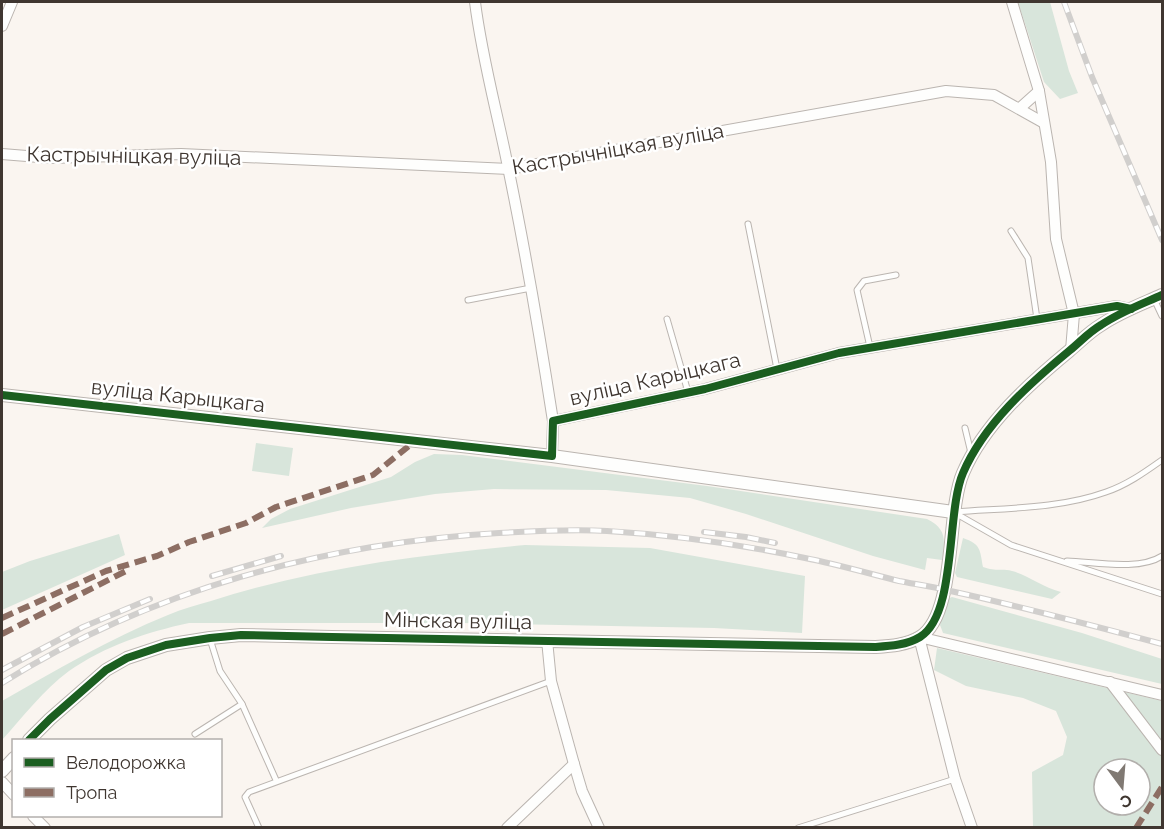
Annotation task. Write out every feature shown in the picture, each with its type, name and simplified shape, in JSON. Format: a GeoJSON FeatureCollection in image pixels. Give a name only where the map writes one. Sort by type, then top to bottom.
{"type":"FeatureCollection","features":[{"type":"Feature","properties":{"kind":"street"},"geometry":{"type":"LineString","coordinates":[[2,26],[12,2]]}},
{"type":"Feature","properties":{"kind":"street"},"geometry":{"type":"LineString","coordinates":[[475,2],[489,85],[509,169],[532,288],[553,421]]}},
{"type":"Feature","properties":{"kind":"street"},"geometry":{"type":"LineString","coordinates":[[1011,2],[1039,91],[1051,162],[1056,239],[1074,314],[1071,350]]}},
{"type":"Feature","properties":{"kind":"street","name":"Кастрычніцкая вуліца"},"geometry":{"type":"LineString","coordinates":[[2,154],[51,158],[181,154],[509,169],[926,93],[969,91],[994,95],[1044,123]]}},
{"type":"Feature","properties":{"kind":"street"},"geometry":{"type":"LineString","coordinates":[[1020,108],[1039,91]]}},
{"type":"Feature","properties":{"kind":"street","name":"вуліца Карыцкага"},"geometry":{"type":"LineString","coordinates":[[2,395],[552,456],[953,512],[959,485],[972,457],[991,427],[1025,390],[1101,324],[1158,297]]}},
{"type":"Feature","properties":{"kind":"street","name":"вуліца Карыцкага"},"geometry":{"type":"LineString","coordinates":[[552,456],[553,421],[688,392],[839,352],[1117,306],[1131,309]]}},
{"type":"Feature","properties":{"kind":"street"},"geometry":{"type":"LineString","coordinates":[[919,637],[927,631],[934,619],[944,589],[951,550],[953,512]]}},
{"type":"Feature","properties":{"kind":"street","name":"Мінская вуліца"},"geometry":{"type":"LineString","coordinates":[[31,739],[73,697],[116,664],[166,645],[210,638],[241,635],[875,647],[904,643],[919,637]]}},
{"type":"Feature","properties":{"kind":"street"},"geometry":{"type":"LineString","coordinates":[[919,637],[1162,694]]}},
{"type":"Feature","properties":{"kind":"street"},"geometry":{"type":"LineString","coordinates":[[919,637],[955,779],[972,828]]}},
{"type":"Feature","properties":{"kind":"street"},"geometry":{"type":"LineString","coordinates":[[547,640],[551,681],[582,791],[599,828]]}},
{"type":"Feature","properties":{"kind":"street"},"geometry":{"type":"LineString","coordinates":[[1110,682],[1162,750]]}},
{"type":"Feature","properties":{"kind":"street"},"geometry":{"type":"LineString","coordinates":[[507,828],[574,764]]}},
{"type":"Feature","properties":{"kind":"street"},"geometry":{"type":"LineString","coordinates":[[34,817],[45,828]]}},
{"type":"Feature","properties":{"kind":"lane"},"geometry":{"type":"LineString","coordinates":[[748,224],[777,369]]}},
{"type":"Feature","properties":{"kind":"lane"},"geometry":{"type":"LineString","coordinates":[[1011,231],[1028,258],[1038,319]]}},
{"type":"Feature","properties":{"kind":"lane"},"geometry":{"type":"LineString","coordinates":[[870,348],[857,290],[864,281],[896,275]]}},
{"type":"Feature","properties":{"kind":"lane"},"geometry":{"type":"LineString","coordinates":[[468,300],[532,288]]}},
{"type":"Feature","properties":{"kind":"lane"},"geometry":{"type":"LineString","coordinates":[[1158,297],[1162,316]]}},
{"type":"Feature","properties":{"kind":"lane"},"geometry":{"type":"LineString","coordinates":[[668,319],[688,392]]}},
{"type":"Feature","properties":{"kind":"lane"},"geometry":{"type":"LineString","coordinates":[[965,428],[972,457]]}},
{"type":"Feature","properties":{"kind":"lane"},"geometry":{"type":"LineString","coordinates":[[953,512],[1082,500],[1124,485],[1162,460]]}},
{"type":"Feature","properties":{"kind":"lane"},"geometry":{"type":"LineString","coordinates":[[953,512],[1011,545],[1162,594]]}},
{"type":"Feature","properties":{"kind":"lane"},"geometry":{"type":"LineString","coordinates":[[1060,560],[1137,564],[1153,562],[1162,556]]}},
{"type":"Feature","properties":{"kind":"lane"},"geometry":{"type":"LineString","coordinates":[[210,638],[220,671],[242,704],[276,780]]}},
{"type":"Feature","properties":{"kind":"lane"},"geometry":{"type":"LineString","coordinates":[[260,828],[245,797],[249,792],[276,780],[551,681]]}},
{"type":"Feature","properties":{"kind":"lane"},"geometry":{"type":"LineString","coordinates":[[195,734],[242,704]]}},
{"type":"Feature","properties":{"kind":"lane"},"geometry":{"type":"LineString","coordinates":[[798,828],[955,779]]}},
{"type":"Feature","properties":{"kind":"shaded area"},"geometry":{"type":"Polygon","coordinates":[[[1018,2],[1050,2],[1069,71],[1078,93],[1060,99],[1044,82],[1018,2]]]}},
{"type":"Feature","properties":{"kind":"shaded area"},"geometry":{"type":"Polygon","coordinates":[[[256,443],[293,448],[289,476],[252,471],[256,443]]]}},
{"type":"Feature","properties":{"kind":"shaded area"},"geometry":{"type":"Polygon","coordinates":[[[434,454],[462,455],[707,486],[927,519],[938,527],[943,536],[942,560],[927,558],[925,570],[873,556],[690,498],[606,490],[494,489],[435,494],[351,508],[262,528],[271,519],[290,509],[391,477],[415,462],[434,454]]]}},
{"type":"Feature","properties":{"kind":"shaded area"},"geometry":{"type":"Polygon","coordinates":[[[119,534],[125,555],[2,610],[2,572],[30,561],[119,534]]]}},
{"type":"Feature","properties":{"kind":"shaded area"},"geometry":{"type":"Polygon","coordinates":[[[963,538],[979,548],[983,567],[1018,573],[1061,592],[1052,599],[957,577],[955,573],[963,538]]]}},
{"type":"Feature","properties":{"kind":"shaded area"},"geometry":{"type":"Polygon","coordinates":[[[525,545],[650,548],[805,576],[802,633],[714,628],[462,623],[189,623],[127,641],[83,662],[51,686],[2,740],[2,701],[104,644],[173,613],[249,590],[327,571],[406,558],[525,545]]]}},
{"type":"Feature","properties":{"kind":"shaded area"},"geometry":{"type":"Polygon","coordinates":[[[952,597],[1082,633],[1162,659],[1162,684],[943,633],[940,625],[947,599],[952,597]]]}},
{"type":"Feature","properties":{"kind":"shaded area"},"geometry":{"type":"Polygon","coordinates":[[[937,648],[1162,701],[1162,827],[1033,827],[1032,772],[1063,755],[1067,737],[1056,711],[1023,698],[966,686],[934,670],[937,648]]]}},
{"type":"Feature","properties":{"kind":"railway"},"geometry":{"type":"LineString","coordinates":[[1064,2],[1092,77],[1162,240]]}},
{"type":"Feature","properties":{"kind":"railway"},"geometry":{"type":"LineString","coordinates":[[2,683],[59,650],[118,622],[178,597],[241,577],[304,560],[369,548],[434,539],[553,530],[657,535],[731,544],[780,553],[1001,603],[1162,644]]}},
{"type":"Feature","properties":{"kind":"railway"},"geometry":{"type":"LineString","coordinates":[[704,532],[775,543]]}},
{"type":"Feature","properties":{"kind":"railway"},"geometry":{"type":"LineString","coordinates":[[212,576],[281,556]]}},
{"type":"Feature","properties":{"kind":"railway"},"geometry":{"type":"LineString","coordinates":[[2,670],[83,627],[150,599]]}},
{"type":"Feature","properties":{"kind":"marked path"},"geometry":{"type":"LineString","coordinates":[[2,618],[106,571],[157,556],[189,542],[246,523],[276,507],[373,475],[415,441]]}},
{"type":"Feature","properties":{"kind":"marked path"},"geometry":{"type":"LineString","coordinates":[[2,634],[130,569]]}},
{"type":"Feature","properties":{"kind":"marked path"},"geometry":{"type":"LineString","coordinates":[[1136,828],[1162,787]]}},
{"type":"Feature","properties":{"kind":"cycle path"},"geometry":{"type":"LineString","coordinates":[[30,739],[106,670],[127,658],[166,645],[210,638],[241,635],[875,647],[910,642],[920,637],[932,625],[940,607],[949,561],[958,490],[963,473],[983,438],[1023,391],[1092,331],[1131,308],[1162,295]]}},
{"type":"Feature","properties":{"kind":"cycle path"},"geometry":{"type":"LineString","coordinates":[[2,395],[552,456],[553,421],[705,389],[839,353],[1117,306],[1131,309]]}}]}
